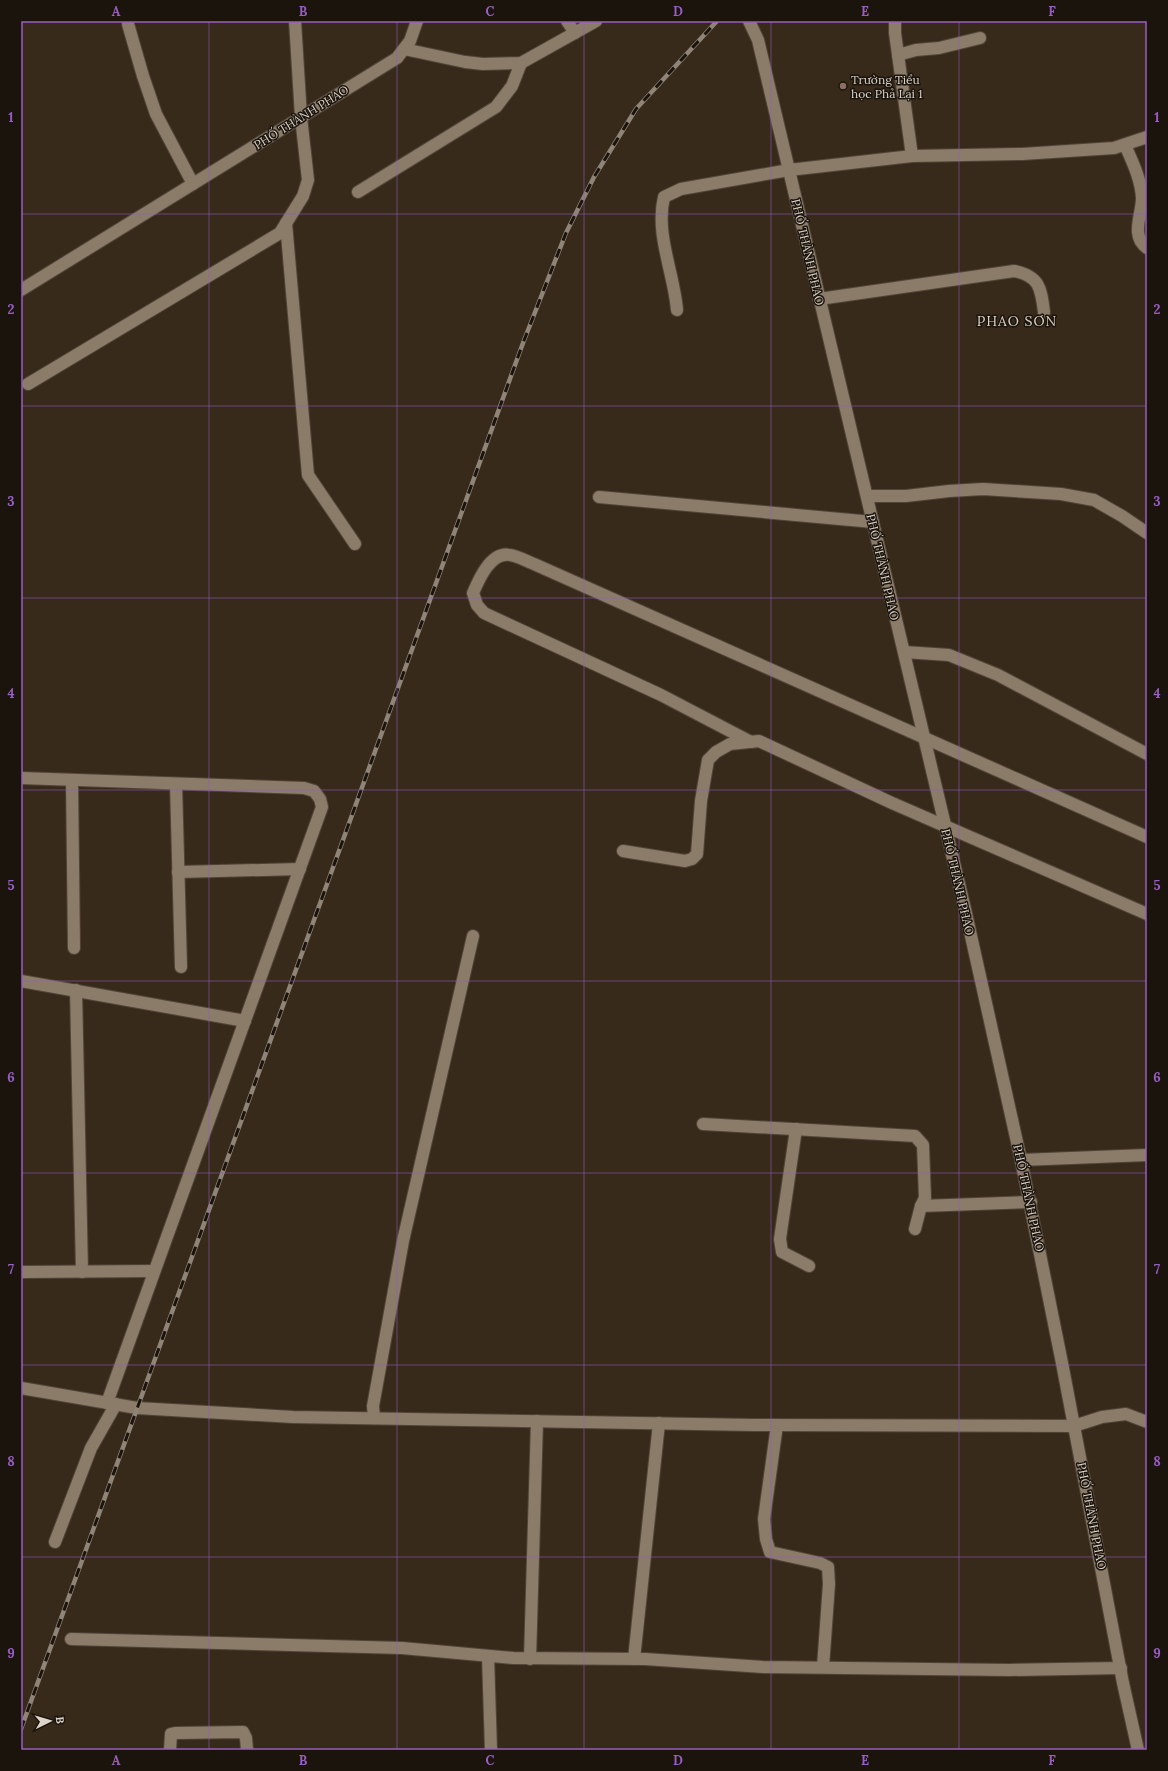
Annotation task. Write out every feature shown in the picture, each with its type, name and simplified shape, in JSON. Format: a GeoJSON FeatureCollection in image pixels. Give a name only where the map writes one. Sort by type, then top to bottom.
{"type":"FeatureCollection","features":[{"type":"Feature","properties":{"kind":"street"},"geometry":{"type":"LineString","coordinates":[[28,384],[280,233],[303,196],[308,180],[301,117],[295,21]]}},
{"type":"Feature","properties":{"kind":"street","name":"PHỐ THÀNH PHAO"},"geometry":{"type":"LineString","coordinates":[[21,290],[397,58],[410,41],[417,21]]}},
{"type":"Feature","properties":{"kind":"street"},"geometry":{"type":"LineString","coordinates":[[567,21],[575,34]]}},
{"type":"Feature","properties":{"kind":"street"},"geometry":{"type":"LineString","coordinates":[[404,49],[465,62],[483,64],[521,63],[596,21]]}},
{"type":"Feature","properties":{"kind":"street","name":"PHỐ THÀNH PHAO"},"geometry":{"type":"LineString","coordinates":[[749,21],[758,40],[944,821],[1022,1160],[1120,1668],[1138,1750]]}},
{"type":"Feature","properties":{"kind":"street"},"geometry":{"type":"LineString","coordinates":[[895,21],[894,24],[912,156]]}},
{"type":"Feature","properties":{"kind":"street"},"geometry":{"type":"LineString","coordinates":[[128,24],[156,114],[193,184]]}},
{"type":"Feature","properties":{"kind":"street"},"geometry":{"type":"LineString","coordinates":[[898,55],[916,50],[939,48],[980,38]]}},
{"type":"Feature","properties":{"kind":"street"},"geometry":{"type":"LineString","coordinates":[[358,192],[496,107],[512,86],[521,63]]}},
{"type":"Feature","properties":{"kind":"street"},"geometry":{"type":"LineString","coordinates":[[677,310],[663,231],[661,210],[664,197],[681,189],[789,170],[912,156],[1064,152],[1114,148],[1147,137]]}},
{"type":"Feature","properties":{"kind":"street"},"geometry":{"type":"LineString","coordinates":[[1125,145],[1136,170],[1142,198],[1137,230],[1143,246],[1147,248]]}},
{"type":"Feature","properties":{"kind":"street"},"geometry":{"type":"LineString","coordinates":[[286,223],[308,475],[355,544]]}},
{"type":"Feature","properties":{"kind":"street"},"geometry":{"type":"LineString","coordinates":[[819,299],[1014,271],[1024,273],[1036,281],[1041,292],[1044,312]]}},
{"type":"Feature","properties":{"kind":"street"},"geometry":{"type":"LineString","coordinates":[[866,496],[906,496],[983,489],[1061,494],[1094,500],[1122,516],[1147,533]]}},
{"type":"Feature","properties":{"kind":"street"},"geometry":{"type":"LineString","coordinates":[[599,497],[873,522]]}},
{"type":"Feature","properties":{"kind":"street"},"geometry":{"type":"LineString","coordinates":[[751,742],[660,695],[484,613],[477,605],[473,593],[488,566],[500,555],[509,554],[534,564],[925,743],[1147,837]]}},
{"type":"Feature","properties":{"kind":"street"},"geometry":{"type":"LineString","coordinates":[[904,652],[931,653],[949,656],[998,675],[1147,754]]}},
{"type":"Feature","properties":{"kind":"street"},"geometry":{"type":"LineString","coordinates":[[623,852],[685,861],[692,859],[697,854],[701,801],[708,760],[716,752],[730,744],[759,741],[944,821],[1147,914]]}},
{"type":"Feature","properties":{"kind":"street"},"geometry":{"type":"LineString","coordinates":[[21,778],[304,788],[314,791],[320,799],[322,807],[154,1271],[112,1403],[91,1448],[55,1542]]}},
{"type":"Feature","properties":{"kind":"street"},"geometry":{"type":"LineString","coordinates":[[72,780],[74,948]]}},
{"type":"Feature","properties":{"kind":"street"},"geometry":{"type":"LineString","coordinates":[[176,784],[181,967]]}},
{"type":"Feature","properties":{"kind":"street"},"geometry":{"type":"LineString","coordinates":[[178,872],[300,869]]}},
{"type":"Feature","properties":{"kind":"street"},"geometry":{"type":"LineString","coordinates":[[374,1418],[373,1406],[403,1241],[473,936]]}},
{"type":"Feature","properties":{"kind":"street"},"geometry":{"type":"LineString","coordinates":[[21,981],[245,1021]]}},
{"type":"Feature","properties":{"kind":"street"},"geometry":{"type":"LineString","coordinates":[[76,990],[82,1272]]}},
{"type":"Feature","properties":{"kind":"street"},"geometry":{"type":"LineString","coordinates":[[702,1124],[915,1136],[923,1145],[925,1198],[921,1206],[915,1229]]}},
{"type":"Feature","properties":{"kind":"street"},"geometry":{"type":"LineString","coordinates":[[796,1129],[780,1239],[782,1252],[809,1266]]}},
{"type":"Feature","properties":{"kind":"street"},"geometry":{"type":"LineString","coordinates":[[1022,1160],[1147,1155]]}},
{"type":"Feature","properties":{"kind":"street"},"geometry":{"type":"LineString","coordinates":[[921,1206],[1031,1202]]}},
{"type":"Feature","properties":{"kind":"street"},"geometry":{"type":"LineString","coordinates":[[21,1272],[154,1271]]}},
{"type":"Feature","properties":{"kind":"street"},"geometry":{"type":"LineString","coordinates":[[21,1388],[137,1408],[293,1417],[777,1425],[1074,1426],[1102,1417],[1126,1414],[1147,1422]]}},
{"type":"Feature","properties":{"kind":"street"},"geometry":{"type":"LineString","coordinates":[[530,1659],[537,1421]]}},
{"type":"Feature","properties":{"kind":"street"},"geometry":{"type":"LineString","coordinates":[[634,1659],[659,1423]]}},
{"type":"Feature","properties":{"kind":"street"},"geometry":{"type":"LineString","coordinates":[[777,1425],[764,1518],[766,1539],[770,1552],[820,1563],[828,1567],[829,1584],[823,1667]]}},
{"type":"Feature","properties":{"kind":"street"},"geometry":{"type":"LineString","coordinates":[[71,1639],[402,1648],[530,1659],[634,1659],[763,1667],[1009,1670],[1120,1668]]}},
{"type":"Feature","properties":{"kind":"street"},"geometry":{"type":"LineString","coordinates":[[488,1656],[491,1750]]}},
{"type":"Feature","properties":{"kind":"street"},"geometry":{"type":"LineString","coordinates":[[170,1750],[171,1734],[176,1732],[243,1732],[246,1738],[247,1750]]}},
{"type":"Feature","properties":{"kind":"railway"},"geometry":{"type":"LineString","coordinates":[[21,1729],[523,343],[566,233],[594,177],[636,109],[717,21]]}},
{"type":"Feature","properties":{"kind":"place","name":"Trường Tiểu học Phả Lại 1"},"geometry":{"type":"Point","coordinates":[843,86]}},
{"type":"Feature","properties":{"kind":"district","name":"PHAO SƠN"},"geometry":{"type":"Point","coordinates":[1017,321]}}]}
